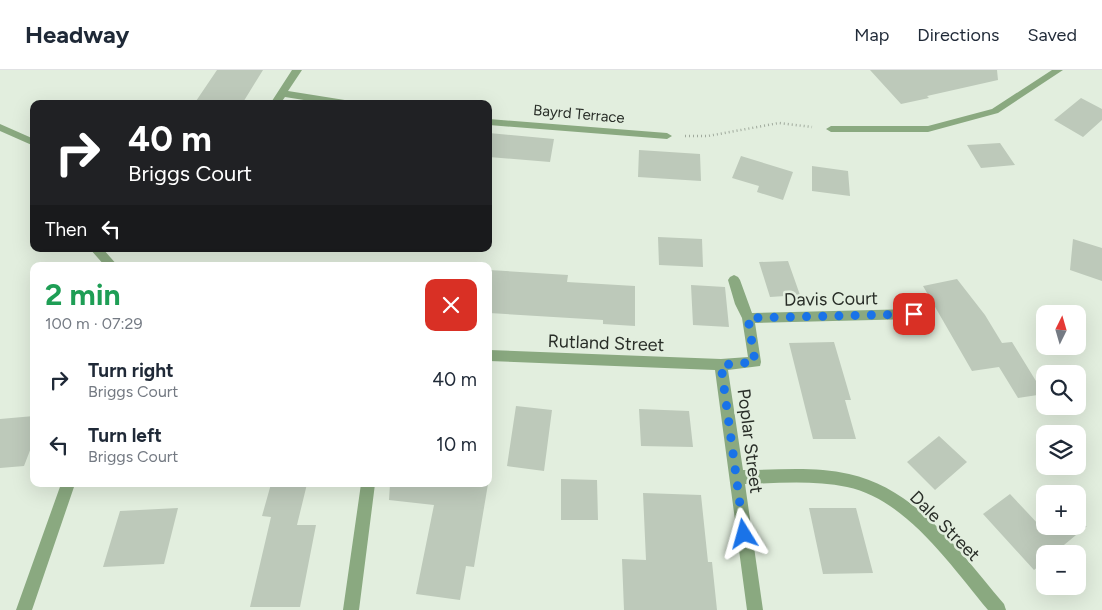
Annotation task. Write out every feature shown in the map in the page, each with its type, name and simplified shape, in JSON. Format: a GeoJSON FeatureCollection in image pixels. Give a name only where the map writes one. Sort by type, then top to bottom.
{"type":"FeatureCollection","features":[{"type":"Feature","properties":{"kind":"street"},"geometry":{"type":"LineString","coordinates":[[278,100],[297,70]]}},
{"type":"Feature","properties":{"kind":"street"},"geometry":{"type":"LineString","coordinates":[[830,129],[928,129],[995,111],[1058,70]]}},
{"type":"Feature","properties":{"kind":"street"},"geometry":{"type":"LineString","coordinates":[[282,93],[326,100]]}},
{"type":"Feature","properties":{"kind":"street","name":"Bayrd Terrace"},"geometry":{"type":"LineString","coordinates":[[492,122],[667,136]]}},
{"type":"Feature","properties":{"kind":"street"},"geometry":{"type":"LineString","coordinates":[[0,127],[30,141]]}},
{"type":"Feature","properties":{"kind":"street"},"geometry":{"type":"LineString","coordinates":[[99,252],[108,262]]}},
{"type":"Feature","properties":{"kind":"street"},"geometry":{"type":"LineString","coordinates":[[734,280],[741,304],[748,318]]}},
{"type":"Feature","properties":{"kind":"street","name":"Davis Court"},"geometry":{"type":"LineString","coordinates":[[748,318],[914,314]]}},
{"type":"Feature","properties":{"kind":"street","name":"Rutland Street"},"geometry":{"type":"LineString","coordinates":[[492,356],[721,365],[755,362],[748,318]]}},
{"type":"Feature","properties":{"kind":"street","name":"Poplar Street"},"geometry":{"type":"LineString","coordinates":[[721,365],[755,610]]}},
{"type":"Feature","properties":{"kind":"street","name":"Dale Street"},"geometry":{"type":"LineString","coordinates":[[736,477],[805,476],[836,479],[862,484],[892,499],[938,540],[998,610]]}},
{"type":"Feature","properties":{"kind":"street"},"geometry":{"type":"LineString","coordinates":[[24,610],[67,487]]}},
{"type":"Feature","properties":{"kind":"street"},"geometry":{"type":"LineString","coordinates":[[351,610],[368,487]]}},
{"type":"Feature","properties":{"kind":"path"},"geometry":{"type":"LineString","coordinates":[[667,136],[708,136],[745,128],[780,124],[830,129]]}},
{"type":"Feature","properties":{"kind":"building"},"geometry":{"type":"Polygon","coordinates":[[[217,70],[263,70],[244,100],[197,100],[217,70]]]}},
{"type":"Feature","properties":{"kind":"building"},"geometry":{"type":"Polygon","coordinates":[[[870,70],[997,70],[998,80],[927,96],[929,98],[901,104],[870,70]]]}},
{"type":"Feature","properties":{"kind":"building"},"geometry":{"type":"Polygon","coordinates":[[[1081,98],[1102,109],[1102,120],[1083,137],[1054,120],[1081,98]]]}},
{"type":"Feature","properties":{"kind":"building"},"geometry":{"type":"Polygon","coordinates":[[[492,133],[554,139],[550,162],[492,157],[492,133]]]}},
{"type":"Feature","properties":{"kind":"building"},"geometry":{"type":"Polygon","coordinates":[[[1000,143],[1015,165],[981,168],[967,145],[1000,143]]]}},
{"type":"Feature","properties":{"kind":"building"},"geometry":{"type":"Polygon","coordinates":[[[639,150],[700,154],[701,181],[638,177],[639,150]]]}},
{"type":"Feature","properties":{"kind":"building"},"geometry":{"type":"Polygon","coordinates":[[[741,156],[793,172],[783,200],[757,192],[759,186],[732,178],[741,156]]]}},
{"type":"Feature","properties":{"kind":"building"},"geometry":{"type":"Polygon","coordinates":[[[812,166],[848,171],[850,196],[812,191],[812,166]]]}},
{"type":"Feature","properties":{"kind":"building"},"geometry":{"type":"Polygon","coordinates":[[[658,237],[702,239],[703,267],[659,265],[658,237]]]}},
{"type":"Feature","properties":{"kind":"building"},"geometry":{"type":"Polygon","coordinates":[[[1073,239],[1102,248],[1102,281],[1070,270],[1073,239]]]}},
{"type":"Feature","properties":{"kind":"building"},"geometry":{"type":"Polygon","coordinates":[[[788,261],[800,295],[770,297],[759,262],[788,261]]]}},
{"type":"Feature","properties":{"kind":"building"},"geometry":{"type":"Polygon","coordinates":[[[492,270],[568,275],[567,282],[635,286],[635,326],[603,324],[603,320],[492,313],[492,270]]]}},
{"type":"Feature","properties":{"kind":"building"},"geometry":{"type":"Polygon","coordinates":[[[957,279],[985,315],[1002,343],[1012,342],[1036,381],[1036,395],[1018,398],[999,367],[972,371],[923,286],[957,279]]]}},
{"type":"Feature","properties":{"kind":"building"},"geometry":{"type":"Polygon","coordinates":[[[691,285],[725,287],[729,327],[693,325],[691,285]]]}},
{"type":"Feature","properties":{"kind":"building"},"geometry":{"type":"Polygon","coordinates":[[[834,342],[851,400],[845,400],[856,439],[813,439],[789,343],[834,342]]]}},
{"type":"Feature","properties":{"kind":"building"},"geometry":{"type":"Polygon","coordinates":[[[516,406],[552,410],[544,471],[507,466],[516,406]]]}},
{"type":"Feature","properties":{"kind":"building"},"geometry":{"type":"Polygon","coordinates":[[[639,409],[689,411],[693,447],[641,446],[639,409]]]}},
{"type":"Feature","properties":{"kind":"building"},"geometry":{"type":"Polygon","coordinates":[[[30,416],[30,450],[24,466],[0,468],[0,419],[30,416]]]}},
{"type":"Feature","properties":{"kind":"building"},"geometry":{"type":"Polygon","coordinates":[[[939,436],[967,462],[935,490],[907,462],[939,436]]]}},
{"type":"Feature","properties":{"kind":"building"},"geometry":{"type":"Polygon","coordinates":[[[561,479],[597,480],[598,520],[561,520],[561,479]]]}},
{"type":"Feature","properties":{"kind":"building"},"geometry":{"type":"Polygon","coordinates":[[[270,487],[306,487],[297,525],[316,525],[300,607],[250,607],[271,517],[262,516],[270,487]]]}},
{"type":"Feature","properties":{"kind":"building"},"geometry":{"type":"Polygon","coordinates":[[[390,487],[487,487],[474,567],[466,566],[460,600],[416,594],[434,505],[389,500],[390,487]]]}},
{"type":"Feature","properties":{"kind":"building"},"geometry":{"type":"Polygon","coordinates":[[[643,493],[701,495],[708,562],[712,562],[717,610],[624,610],[622,559],[646,560],[643,493]]]}},
{"type":"Feature","properties":{"kind":"building"},"geometry":{"type":"Polygon","coordinates":[[[1010,494],[1036,522],[1036,535],[1076,535],[1064,545],[1036,545],[1036,568],[1034,570],[983,514],[1010,494]]]}},
{"type":"Feature","properties":{"kind":"building"},"geometry":{"type":"Polygon","coordinates":[[[178,508],[164,564],[103,567],[120,511],[178,508]]]}},
{"type":"Feature","properties":{"kind":"building"},"geometry":{"type":"Polygon","coordinates":[[[809,508],[856,508],[873,573],[823,574],[809,508]]]}},
{"type":"Feature","properties":{"kind":"route"},"geometry":{"type":"LineString","coordinates":[[744,534],[721,365],[755,362],[748,318],[822,318],[914,314]]}}]}
